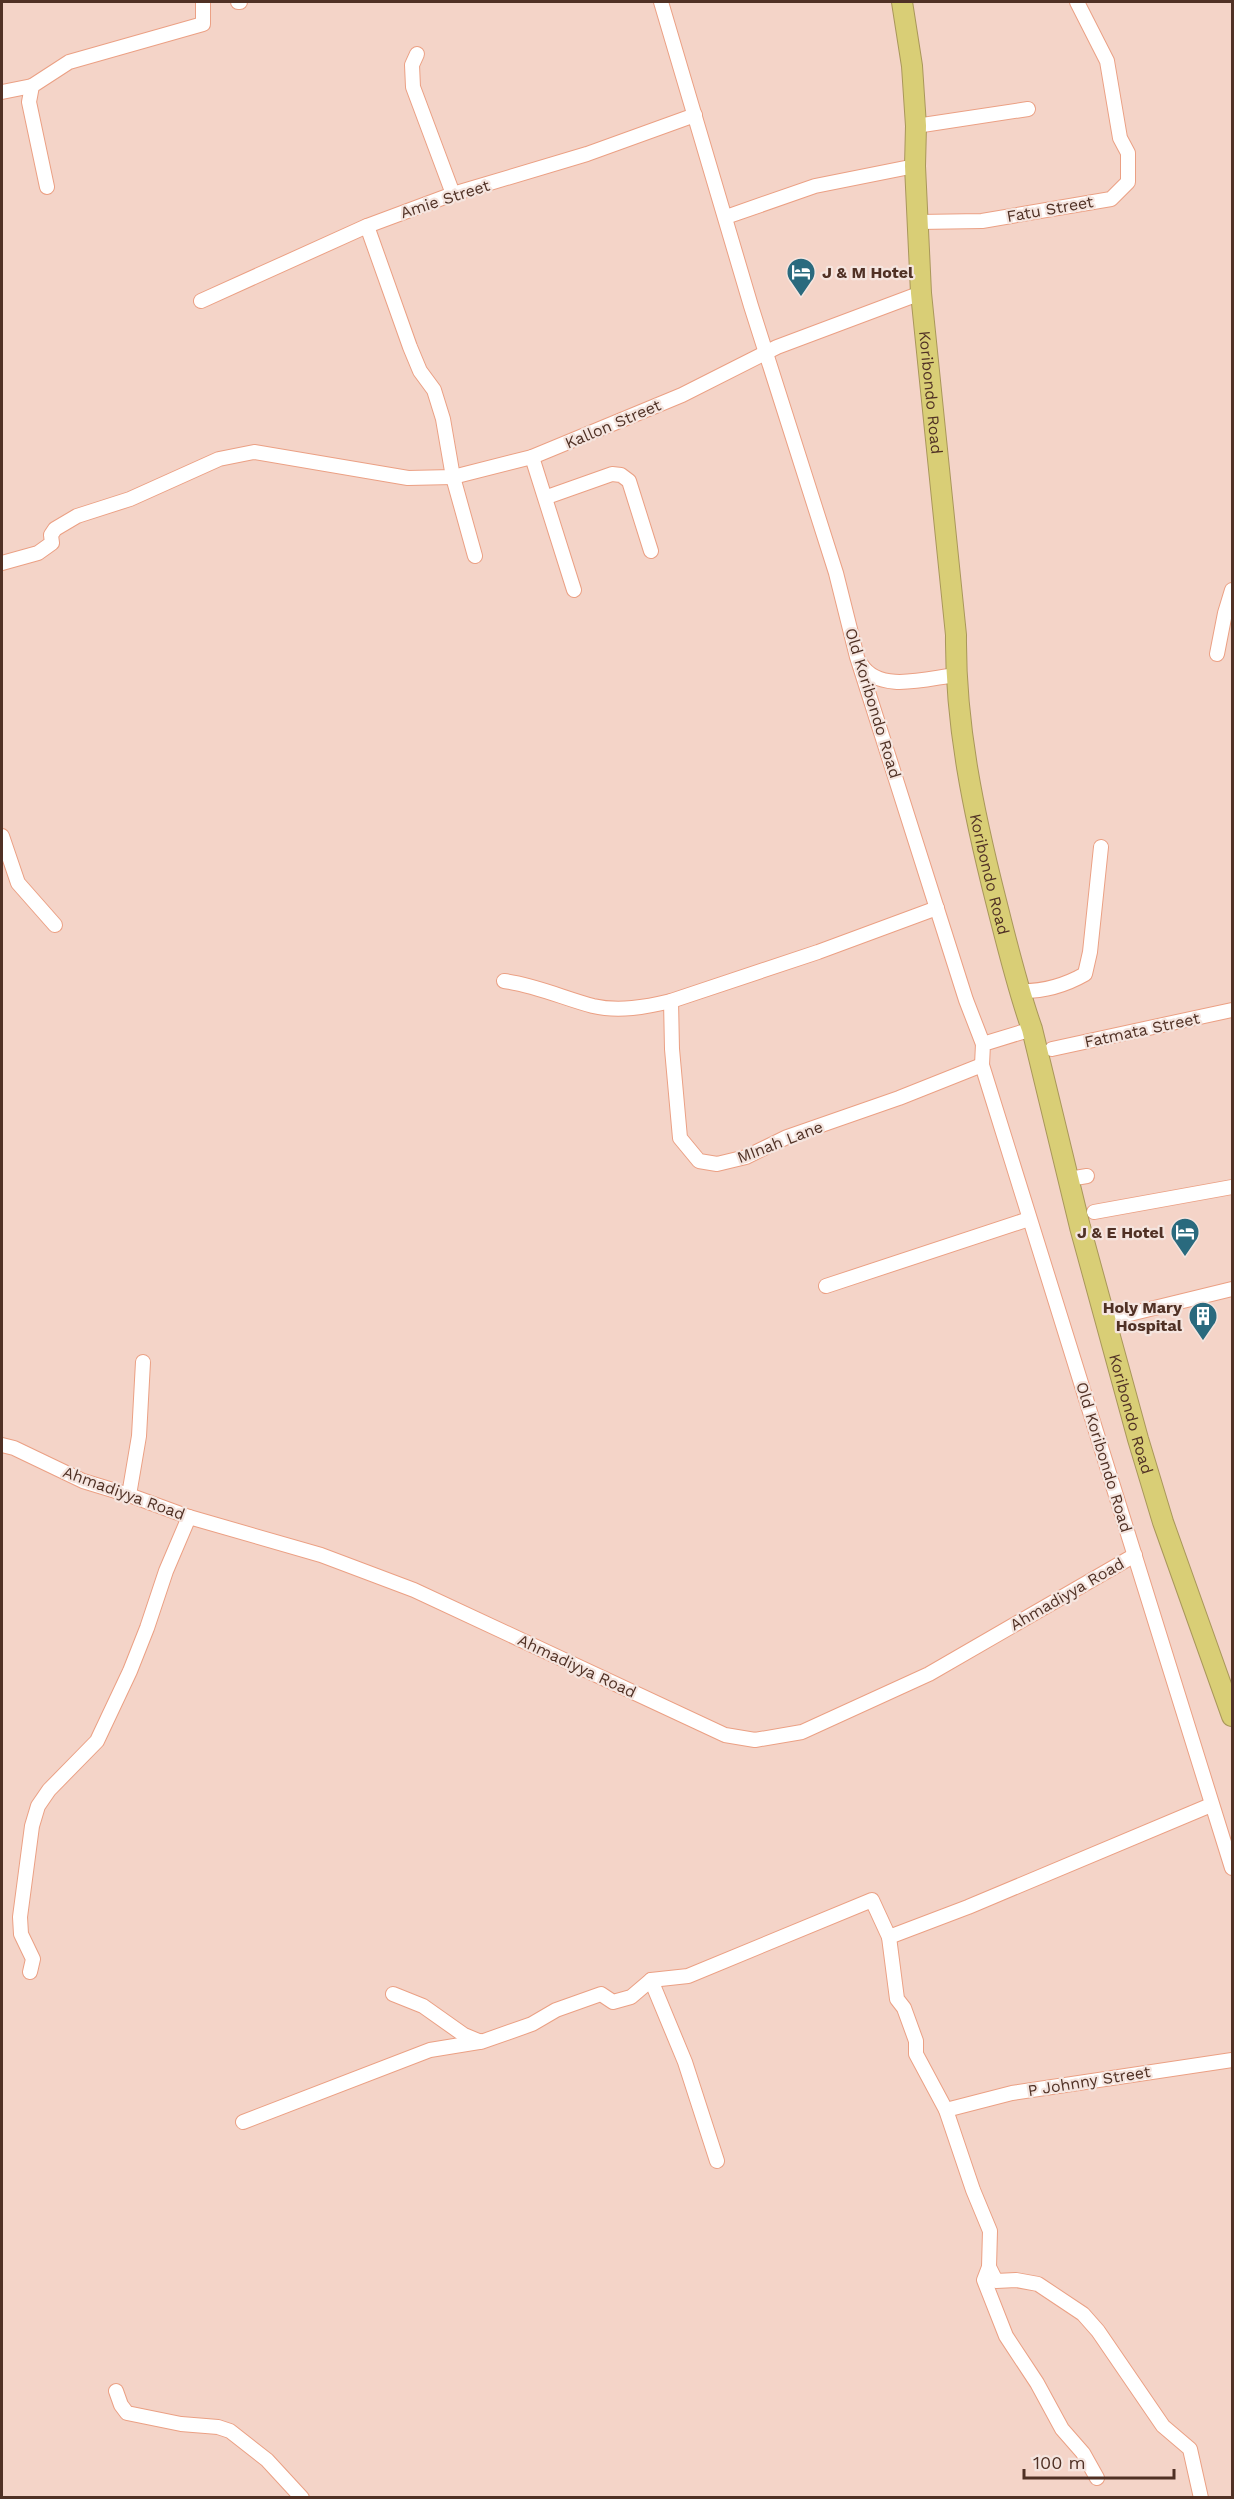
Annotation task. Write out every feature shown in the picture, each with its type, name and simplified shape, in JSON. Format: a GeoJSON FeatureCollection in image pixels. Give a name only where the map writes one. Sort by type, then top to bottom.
{"type":"FeatureCollection","features":[{"type":"Feature","properties":{"kind":"highway","name":"Koribondo Road"},"geometry":{"type":"LineString","coordinates":[[902,2],[912,66],[921,293],[956,634],[956,675],[965,757],[979,833],[1018,991],[1078,1178],[1105,1320],[1163,1522],[1233,1716]]}},
{"type":"Feature","properties":{"kind":"street"},"geometry":{"type":"LineString","coordinates":[[2,92],[32,86],[69,62],[203,24],[203,2]]}},
{"type":"Feature","properties":{"kind":"street","name":"Old Koribondo Road"},"geometry":{"type":"LineString","coordinates":[[661,2],[836,573],[857,657],[966,1000],[983,1044],[982,1065],[1029,1219],[1211,1805],[1233,1868]]}},
{"type":"Feature","properties":{"kind":"street","name":"Fatu Street"},"geometry":{"type":"LineString","coordinates":[[919,222],[982,221],[1111,199],[1128,183],[1128,153],[1120,138],[1107,61],[1077,2]]}},
{"type":"Feature","properties":{"kind":"street"},"geometry":{"type":"LineString","coordinates":[[417,54],[412,65],[413,87],[453,194]]}},
{"type":"Feature","properties":{"kind":"street"},"geometry":{"type":"LineString","coordinates":[[32,86],[29,102],[46,188]]}},
{"type":"Feature","properties":{"kind":"street"},"geometry":{"type":"LineString","coordinates":[[916,126],[1028,109]]}},
{"type":"Feature","properties":{"kind":"street","name":"Amie Street"},"geometry":{"type":"LineString","coordinates":[[201,301],[367,226],[453,194],[587,154],[695,114]]}},
{"type":"Feature","properties":{"kind":"street"},"geometry":{"type":"LineString","coordinates":[[726,217],[815,186],[915,166]]}},
{"type":"Feature","properties":{"kind":"street"},"geometry":{"type":"LineString","coordinates":[[367,226],[410,347],[420,371],[434,390],[442,418],[453,477],[475,556]]}},
{"type":"Feature","properties":{"kind":"street","name":"Kallon Street"},"geometry":{"type":"LineString","coordinates":[[2,563],[38,554],[52,543],[51,535],[55,529],[77,516],[130,499],[219,459],[254,452],[408,478],[453,477],[532,457],[768,357],[777,347],[921,293]]}},
{"type":"Feature","properties":{"kind":"street"},"geometry":{"type":"LineString","coordinates":[[532,457],[547,497],[574,590]]}},
{"type":"Feature","properties":{"kind":"street"},"geometry":{"type":"LineString","coordinates":[[547,497],[612,474],[621,475],[629,481],[651,551]]}},
{"type":"Feature","properties":{"kind":"street"},"geometry":{"type":"LineString","coordinates":[[1217,654],[1232,590]]}},
{"type":"Feature","properties":{"kind":"street"},"geometry":{"type":"LineString","coordinates":[[857,657],[864,669],[880,680],[898,681],[956,675]]}},
{"type":"Feature","properties":{"kind":"street"},"geometry":{"type":"LineString","coordinates":[[2,836],[18,883],[55,925]]}},
{"type":"Feature","properties":{"kind":"street"},"geometry":{"type":"LineString","coordinates":[[1018,991],[1035,992],[1069,983],[1085,974],[1090,952],[1101,847]]}},
{"type":"Feature","properties":{"kind":"street"},"geometry":{"type":"LineString","coordinates":[[504,981],[525,984],[595,1006],[631,1008],[671,1001],[818,952],[937,908]]}},
{"type":"Feature","properties":{"kind":"street","name":"MInah Lane"},"geometry":{"type":"LineString","coordinates":[[671,1001],[672,1049],[680,1138],[699,1161],[717,1164],[746,1157],[788,1137],[899,1098],[982,1065]]}},
{"type":"Feature","properties":{"kind":"street","name":"Fatmata Street"},"geometry":{"type":"LineString","coordinates":[[1052,1049],[1233,1010]]}},
{"type":"Feature","properties":{"kind":"street"},"geometry":{"type":"LineString","coordinates":[[983,1044],[1032,1029]]}},
{"type":"Feature","properties":{"kind":"street"},"geometry":{"type":"LineString","coordinates":[[1094,1212],[1233,1187]]}},
{"type":"Feature","properties":{"kind":"street"},"geometry":{"type":"LineString","coordinates":[[826,1286],[1029,1219]]}},
{"type":"Feature","properties":{"kind":"street"},"geometry":{"type":"LineString","coordinates":[[1105,1320],[1233,1289]]}},
{"type":"Feature","properties":{"kind":"street"},"geometry":{"type":"LineString","coordinates":[[129,1495],[139,1436],[143,1362]]}},
{"type":"Feature","properties":{"kind":"street","name":"Ahmadiyya Road"},"geometry":{"type":"LineString","coordinates":[[2,1446],[14,1448],[83,1481],[129,1495],[189,1518],[321,1555],[414,1590],[725,1735],[755,1740],[802,1732],[929,1674],[1135,1555]]}},
{"type":"Feature","properties":{"kind":"street"},"geometry":{"type":"LineString","coordinates":[[30,1972],[33,1959],[21,1934],[20,1917],[32,1826],[38,1806],[49,1790],[98,1742],[130,1671],[166,1570],[189,1518]]}},
{"type":"Feature","properties":{"kind":"street"},"geometry":{"type":"LineString","coordinates":[[889,1937],[1211,1805]]}},
{"type":"Feature","properties":{"kind":"street"},"geometry":{"type":"LineString","coordinates":[[243,2122],[430,2050],[481,2042],[532,2024],[556,2010],[601,1994],[613,2002],[631,1997],[651,1980],[687,1976],[872,1900],[889,1937],[897,1999],[904,2008],[916,2041],[916,2054],[946,2110],[973,2190],[990,2231],[989,2267],[984,2280],[1006,2336],[1037,2383],[1062,2429],[1083,2453],[1097,2478]]}},
{"type":"Feature","properties":{"kind":"street"},"geometry":{"type":"LineString","coordinates":[[651,1980],[685,2062],[717,2161]]}},
{"type":"Feature","properties":{"kind":"street"},"geometry":{"type":"LineString","coordinates":[[393,1994],[423,2006],[464,2035],[481,2042]]}},
{"type":"Feature","properties":{"kind":"street","name":"P Johnny Street"},"geometry":{"type":"LineString","coordinates":[[946,2110],[1023,2091],[1233,2060]]}},
{"type":"Feature","properties":{"kind":"street"},"geometry":{"type":"LineString","coordinates":[[989,2267],[996,2281],[1016,2280],[1038,2284],[1083,2314],[1098,2331],[1163,2426],[1190,2449],[1201,2498]]}},
{"type":"Feature","properties":{"kind":"street"},"geometry":{"type":"LineString","coordinates":[[116,2391],[127,2413],[181,2424],[218,2427],[230,2431],[267,2460],[302,2498]]}},
{"type":"Feature","properties":{"kind":"place","name":"J & M Hotel"},"geometry":{"type":"Point","coordinates":[801,298]}},
{"type":"Feature","properties":{"kind":"place","name":"J & E Hotel"},"geometry":{"type":"Point","coordinates":[1185,1258]}},
{"type":"Feature","properties":{"kind":"place","name":"Holy Mary Hospital"},"geometry":{"type":"Point","coordinates":[1203,1342]}}]}
